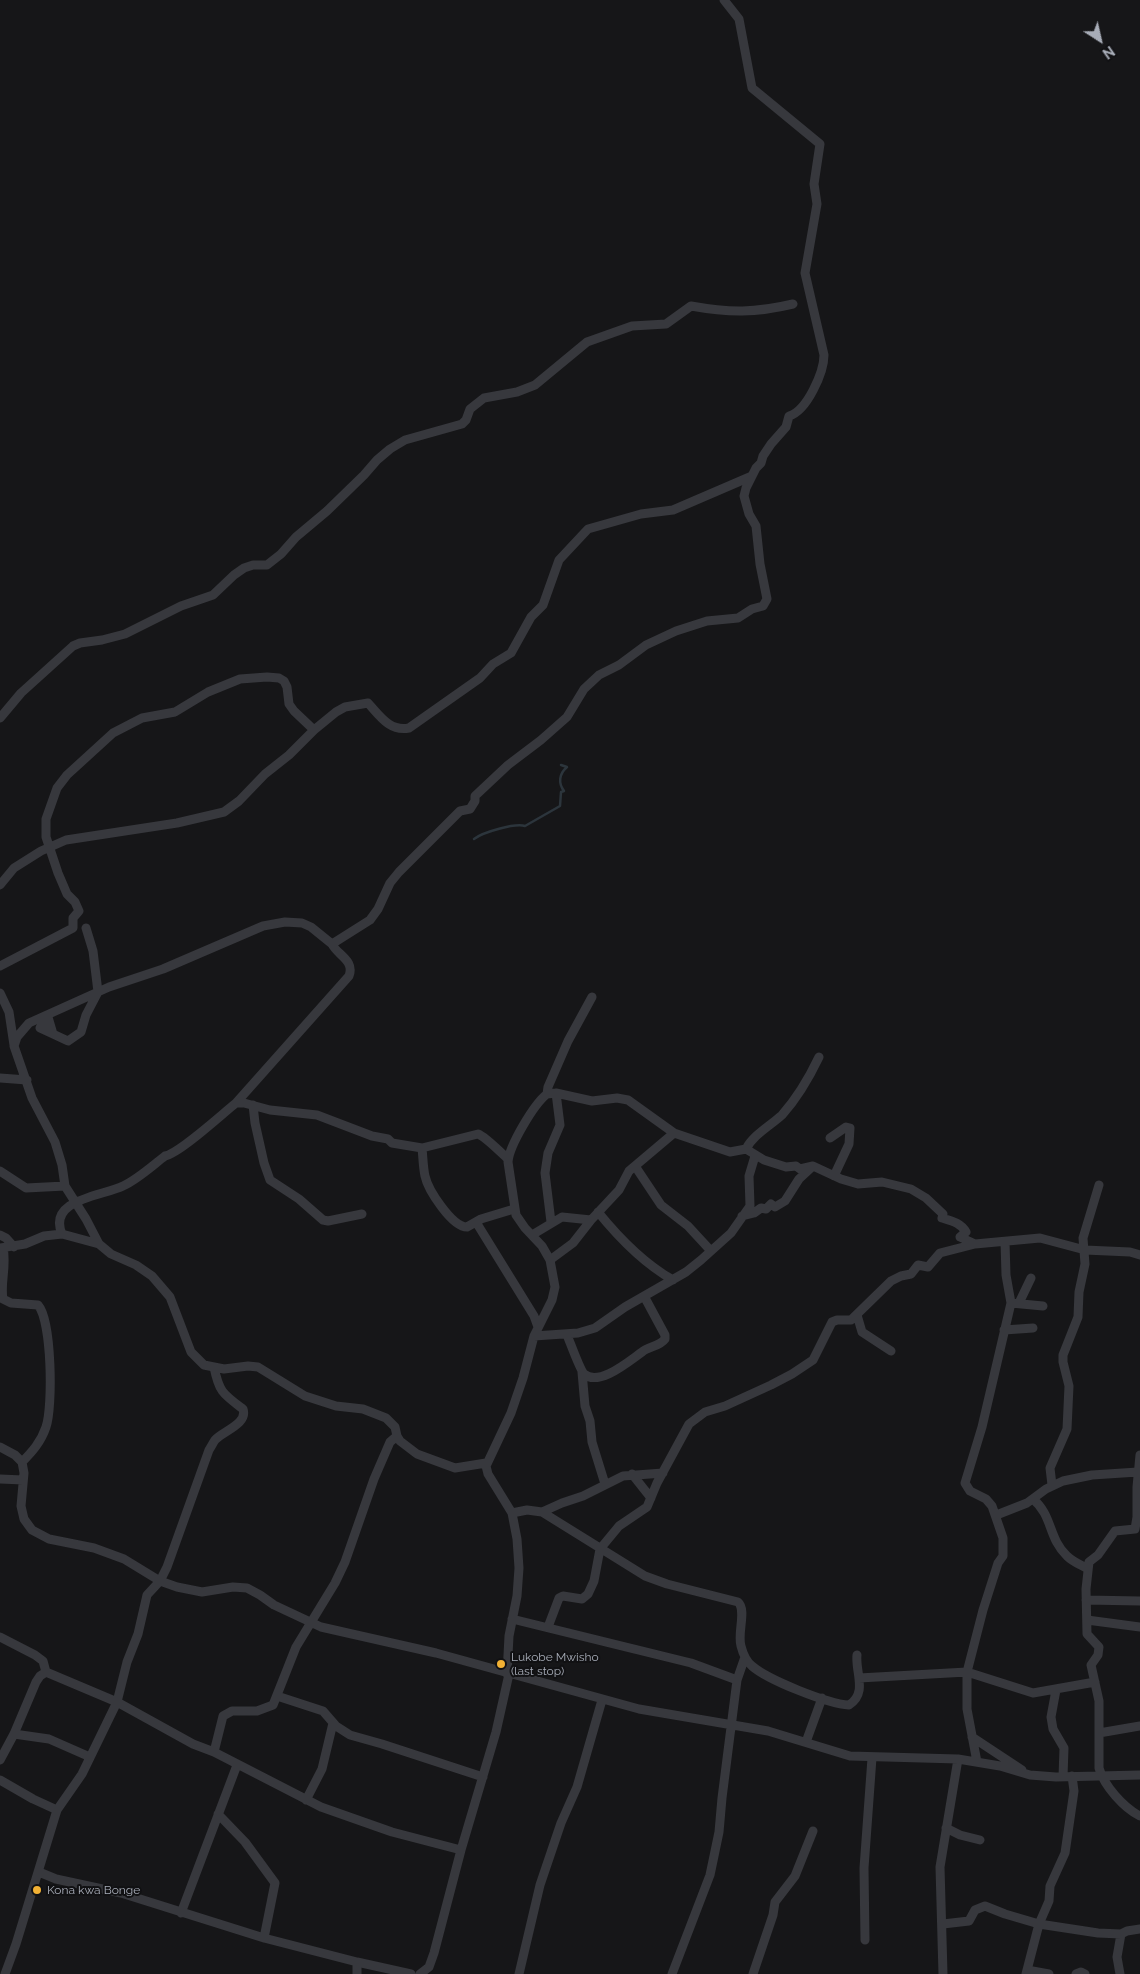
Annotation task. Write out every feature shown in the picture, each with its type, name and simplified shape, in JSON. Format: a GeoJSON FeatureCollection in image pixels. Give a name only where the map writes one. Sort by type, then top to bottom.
{"type":"FeatureCollection","features":[{"type":"Feature","properties":{"kind":"street"},"geometry":{"type":"LineString","coordinates":[[332,944],[366,924],[374,916],[388,886],[399,872],[460,811],[470,809],[475,801],[475,796],[500,772],[567,717],[580,695],[594,678],[619,665],[646,645],[676,631],[707,621],[738,618],[752,609],[763,606],[767,600],[760,564],[756,526],[749,514],[744,496],[746,488],[756,468],[761,463],[763,456],[786,427],[789,416],[801,409],[824,366],[824,355],[805,273],[817,204],[814,184],[820,144],[752,88],[739,19],[724,0]]}},
{"type":"Feature","properties":{"kind":"street"},"geometry":{"type":"LineString","coordinates":[[0,718],[21,693],[73,646],[80,642],[102,640],[125,634],[181,606],[213,596],[234,575],[244,568],[266,565],[281,554],[296,537],[327,511],[377,460],[395,446],[422,434],[462,424],[466,420],[470,409],[486,397],[517,392],[535,385],[587,342],[632,326],[666,324],[691,306],[723,312],[766,310],[793,304]]}},
{"type":"Feature","properties":{"kind":"street"},"geometry":{"type":"LineString","coordinates":[[0,885],[14,868],[50,846],[66,840],[177,823],[224,812],[240,801],[261,778],[289,755],[314,730],[345,707],[368,703],[393,727],[409,728],[480,678],[493,664],[511,653],[531,617],[543,605],[559,560],[588,529],[641,514],[673,510],[753,476]]}},
{"type":"Feature","properties":{"kind":"street"},"geometry":{"type":"LineString","coordinates":[[0,966],[73,928],[73,918],[79,911],[75,902],[67,894],[58,873],[46,837],[46,819],[57,788],[67,775],[107,738],[142,718],[175,712],[208,692],[244,678],[271,677],[284,681],[287,687],[289,704],[314,730]]}},
{"type":"Feature","properties":{"kind":"street"},"geometry":{"type":"LineString","coordinates":[[14,1046],[19,1034],[30,1023],[98,992],[163,969],[241,934],[272,924],[302,923],[311,927],[332,944],[349,963],[351,971],[347,978],[236,1102],[180,1147],[128,1184],[76,1202],[66,1209],[60,1216],[59,1227],[62,1234]]}},
{"type":"Feature","properties":{"kind":"street"},"geometry":{"type":"LineString","coordinates":[[53,1034],[68,1041],[81,1032],[86,1015],[98,992],[93,951],[86,928]]}},
{"type":"Feature","properties":{"kind":"street"},"geometry":{"type":"LineString","coordinates":[[0,993],[9,1012],[14,1046],[34,1104],[54,1142],[62,1165],[66,1186],[99,1244],[111,1254],[136,1265],[152,1276],[170,1297],[191,1352],[204,1365],[224,1368],[253,1366],[261,1368],[304,1395],[336,1406],[363,1409],[386,1418],[395,1427],[396,1436],[408,1449],[417,1454],[455,1468],[486,1463]]}},
{"type":"Feature","properties":{"kind":"street"},"geometry":{"type":"LineString","coordinates":[[551,1222],[545,1174],[548,1153],[560,1125],[552,1093],[548,1087],[568,1041],[592,997]]}},
{"type":"Feature","properties":{"kind":"street"},"geometry":{"type":"LineString","coordinates":[[746,1149],[749,1143],[792,1103],[809,1078],[819,1056]]}},
{"type":"Feature","properties":{"kind":"street"},"geometry":{"type":"LineString","coordinates":[[0,1078],[27,1080]]}},
{"type":"Feature","properties":{"kind":"street"},"geometry":{"type":"LineString","coordinates":[[552,1093],[592,1101],[617,1098],[628,1100],[674,1133],[730,1152],[746,1149],[755,1156],[786,1167],[796,1166],[800,1169],[813,1166],[858,1184],[882,1182],[911,1189],[935,1206],[943,1214],[942,1218],[952,1220],[962,1226],[966,1232],[960,1237],[975,1244]]}},
{"type":"Feature","properties":{"kind":"street"},"geometry":{"type":"LineString","coordinates":[[420,1974],[425,1971],[431,1962],[461,1850],[496,1732],[508,1674],[512,1619],[517,1596],[519,1568],[516,1527],[512,1513],[488,1474],[486,1463],[513,1407],[534,1336],[549,1306],[554,1290],[554,1279],[550,1260],[519,1220],[514,1209],[508,1159],[529,1114],[552,1093]]}},
{"type":"Feature","properties":{"kind":"street"},"geometry":{"type":"LineString","coordinates":[[236,1102],[278,1111],[316,1115],[372,1136],[388,1138],[392,1143],[422,1148],[478,1134],[508,1159]]}},
{"type":"Feature","properties":{"kind":"street"},"geometry":{"type":"LineString","coordinates":[[253,1105],[264,1163],[273,1182],[298,1199],[323,1220],[328,1221],[362,1214]]}},
{"type":"Feature","properties":{"kind":"street"},"geometry":{"type":"LineString","coordinates":[[830,1138],[846,1127],[850,1128],[849,1144],[834,1176]]}},
{"type":"Feature","properties":{"kind":"street"},"geometry":{"type":"LineString","coordinates":[[550,1260],[573,1243],[618,1190],[630,1171],[674,1133]]}},
{"type":"Feature","properties":{"kind":"street"},"geometry":{"type":"LineString","coordinates":[[422,1148],[425,1176],[438,1202],[456,1224],[466,1227],[514,1209]]}},
{"type":"Feature","properties":{"kind":"street"},"geometry":{"type":"LineString","coordinates":[[534,1336],[584,1332],[595,1328],[692,1268],[731,1232],[750,1206],[749,1176],[755,1156]]}},
{"type":"Feature","properties":{"kind":"street"},"geometry":{"type":"LineString","coordinates":[[635,1166],[661,1205],[688,1226],[711,1251]]}},
{"type":"Feature","properties":{"kind":"street"},"geometry":{"type":"LineString","coordinates":[[742,1216],[754,1213],[761,1208],[766,1209],[771,1204],[775,1206],[786,1200],[799,1179],[813,1166]]}},
{"type":"Feature","properties":{"kind":"street"},"geometry":{"type":"LineString","coordinates":[[0,1171],[26,1188],[66,1186]]}},
{"type":"Feature","properties":{"kind":"street"},"geometry":{"type":"LineString","coordinates":[[1052,1485],[1050,1468],[1067,1429],[1070,1386],[1062,1362],[1078,1316],[1085,1250],[1084,1238],[1099,1185]]}},
{"type":"Feature","properties":{"kind":"street"},"geometry":{"type":"LineString","coordinates":[[598,1212],[616,1233],[642,1258],[672,1280]]}},
{"type":"Feature","properties":{"kind":"street"},"geometry":{"type":"LineString","coordinates":[[532,1235],[562,1216],[591,1220]]}},
{"type":"Feature","properties":{"kind":"street"},"geometry":{"type":"LineString","coordinates":[[476,1222],[534,1316],[538,1326]]}},
{"type":"Feature","properties":{"kind":"street"},"geometry":{"type":"LineString","coordinates":[[99,1244],[62,1234],[44,1236],[25,1244],[2,1248],[5,1257],[3,1299],[11,1303],[38,1305],[43,1314],[48,1342],[49,1414],[38,1444],[22,1462],[21,1506],[24,1519],[32,1530],[49,1538],[94,1548],[124,1559],[160,1581],[177,1587],[202,1592],[233,1587],[247,1588],[274,1605],[310,1623],[436,1653],[602,1700],[639,1709],[768,1731],[850,1756],[958,1759],[1000,1766],[1030,1775],[1140,1775]]}},
{"type":"Feature","properties":{"kind":"street"},"geometry":{"type":"LineString","coordinates":[[0,1235],[6,1238],[14,1247]]}},
{"type":"Feature","properties":{"kind":"street"},"geometry":{"type":"LineString","coordinates":[[548,1627],[559,1598],[563,1596],[582,1599],[588,1594],[594,1581],[600,1549],[620,1526],[648,1507],[657,1483],[685,1430],[705,1412],[725,1406],[792,1374],[814,1360],[832,1322],[851,1320],[893,1280],[911,1274],[918,1266],[928,1267],[940,1253],[975,1244],[1040,1238],[1085,1250],[1130,1252],[1140,1255]]}},
{"type":"Feature","properties":{"kind":"street"},"geometry":{"type":"LineString","coordinates":[[1005,1242],[1006,1275],[1015,1303]]}},
{"type":"Feature","properties":{"kind":"street"},"geometry":{"type":"LineString","coordinates":[[977,1762],[967,1703],[967,1672],[983,1610],[998,1563],[1003,1556],[1003,1538],[992,1506],[986,1499],[970,1490],[965,1483],[982,1427],[1004,1330],[1015,1303],[1030,1278]]}},
{"type":"Feature","properties":{"kind":"street"},"geometry":{"type":"LineString","coordinates":[[582,1372],[593,1378],[599,1378],[630,1362],[642,1351],[663,1342],[665,1334],[644,1296]]}},
{"type":"Feature","properties":{"kind":"street"},"geometry":{"type":"LineString","coordinates":[[1015,1303],[1043,1306]]}},
{"type":"Feature","properties":{"kind":"street"},"geometry":{"type":"LineString","coordinates":[[857,1315],[862,1332],[891,1351]]}},
{"type":"Feature","properties":{"kind":"street"},"geometry":{"type":"LineString","coordinates":[[1004,1330],[1033,1328]]}},
{"type":"Feature","properties":{"kind":"street"},"geometry":{"type":"LineString","coordinates":[[566,1334],[582,1372],[585,1406],[590,1421],[592,1442],[604,1484]]}},
{"type":"Feature","properties":{"kind":"street"},"geometry":{"type":"LineString","coordinates":[[5,1974],[39,1872],[57,1810],[82,1774],[117,1702],[127,1662],[138,1634],[147,1595],[160,1581],[167,1567],[194,1487],[205,1464],[209,1450],[216,1439],[235,1426],[244,1412],[222,1392],[217,1382],[214,1367]]}},
{"type":"Feature","properties":{"kind":"street"},"geometry":{"type":"LineString","coordinates":[[583,1385],[593,1378]]}},
{"type":"Feature","properties":{"kind":"street"},"geometry":{"type":"LineString","coordinates":[[214,1752],[224,1716],[232,1711],[257,1711],[273,1705],[296,1647],[322,1607],[345,1562],[374,1479],[390,1442],[396,1436]]}},
{"type":"Feature","properties":{"kind":"street"},"geometry":{"type":"LineString","coordinates":[[0,1447],[22,1462]]}},
{"type":"Feature","properties":{"kind":"street"},"geometry":{"type":"LineString","coordinates":[[1140,1454],[1138,1472],[1139,1502],[1134,1530],[1115,1531],[1098,1555],[1089,1563],[1086,1600],[1087,1634],[1099,1647],[1098,1655],[1091,1665],[1099,1702],[1098,1751],[1101,1776],[1125,1807],[1140,1816]]}},
{"type":"Feature","properties":{"kind":"street"},"geometry":{"type":"LineString","coordinates":[[999,1514],[1021,1506],[1052,1485],[1092,1475],[1138,1472]]}},
{"type":"Feature","properties":{"kind":"street"},"geometry":{"type":"LineString","coordinates":[[542,1512],[583,1496],[623,1476],[663,1473]]}},
{"type":"Feature","properties":{"kind":"street"},"geometry":{"type":"LineString","coordinates":[[632,1474],[651,1498]]}},
{"type":"Feature","properties":{"kind":"street"},"geometry":{"type":"LineString","coordinates":[[0,1479],[23,1480]]}},
{"type":"Feature","properties":{"kind":"street"},"geometry":{"type":"LineString","coordinates":[[1033,1499],[1045,1512],[1053,1536],[1068,1558],[1088,1569]]}},
{"type":"Feature","properties":{"kind":"street"},"geometry":{"type":"LineString","coordinates":[[512,1513],[526,1510],[542,1512],[638,1572],[654,1579],[740,1603],[742,1609],[739,1634],[745,1657],[752,1666],[760,1672],[822,1698],[845,1705],[852,1704],[860,1691],[857,1655]]}},
{"type":"Feature","properties":{"kind":"street"},"geometry":{"type":"LineString","coordinates":[[1086,1600],[1140,1601]]}},
{"type":"Feature","properties":{"kind":"street"},"geometry":{"type":"LineString","coordinates":[[512,1619],[691,1663],[737,1680]]}},
{"type":"Feature","properties":{"kind":"street"},"geometry":{"type":"LineString","coordinates":[[1087,1620],[1140,1627]]}},
{"type":"Feature","properties":{"kind":"street"},"geometry":{"type":"LineString","coordinates":[[0,1637],[43,1661],[46,1672]]}},
{"type":"Feature","properties":{"kind":"street"},"geometry":{"type":"LineString","coordinates":[[672,1974],[710,1875],[719,1832],[737,1680],[745,1657]]}},
{"type":"Feature","properties":{"kind":"street"},"geometry":{"type":"LineString","coordinates":[[46,1672],[117,1702],[193,1744],[214,1752],[306,1800],[392,1832],[461,1850]]}},
{"type":"Feature","properties":{"kind":"street"},"geometry":{"type":"LineString","coordinates":[[0,1760],[14,1734],[35,1685],[40,1676],[46,1672]]}},
{"type":"Feature","properties":{"kind":"street"},"geometry":{"type":"LineString","coordinates":[[859,1678],[967,1672],[1030,1693],[1095,1682]]}},
{"type":"Feature","properties":{"kind":"street"},"geometry":{"type":"LineString","coordinates":[[1049,1974],[1026,1972],[1039,1924],[1049,1901],[1050,1886],[1065,1853],[1074,1792],[1067,1776],[1064,1748],[1053,1728],[1051,1717],[1056,1690]]}},
{"type":"Feature","properties":{"kind":"street"},"geometry":{"type":"LineString","coordinates":[[277,1696],[323,1711],[333,1723],[350,1735],[407,1751],[483,1777]]}},
{"type":"Feature","properties":{"kind":"street"},"geometry":{"type":"LineString","coordinates":[[806,1742],[822,1698]]}},
{"type":"Feature","properties":{"kind":"street"},"geometry":{"type":"LineString","coordinates":[[519,1974],[540,1885],[561,1823],[577,1787],[602,1700]]}},
{"type":"Feature","properties":{"kind":"street"},"geometry":{"type":"LineString","coordinates":[[306,1800],[322,1769],[333,1723]]}},
{"type":"Feature","properties":{"kind":"street"},"geometry":{"type":"LineString","coordinates":[[1099,1734],[1140,1726]]}},
{"type":"Feature","properties":{"kind":"street"},"geometry":{"type":"LineString","coordinates":[[14,1734],[44,1738],[90,1757]]}},
{"type":"Feature","properties":{"kind":"street"},"geometry":{"type":"LineString","coordinates":[[972,1737],[1030,1775]]}},
{"type":"Feature","properties":{"kind":"street"},"geometry":{"type":"LineString","coordinates":[[865,1940],[864,1868],[872,1758]]}},
{"type":"Feature","properties":{"kind":"street"},"geometry":{"type":"LineString","coordinates":[[943,1974],[940,1867],[958,1759]]}},
{"type":"Feature","properties":{"kind":"street"},"geometry":{"type":"LineString","coordinates":[[181,1913],[237,1765]]}},
{"type":"Feature","properties":{"kind":"street"},"geometry":{"type":"LineString","coordinates":[[0,1780],[57,1810]]}},
{"type":"Feature","properties":{"kind":"street"},"geometry":{"type":"LineString","coordinates":[[218,1814],[245,1842],[275,1883],[264,1938]]}},
{"type":"Feature","properties":{"kind":"street"},"geometry":{"type":"LineString","coordinates":[[946,1828],[960,1835],[980,1840]]}},
{"type":"Feature","properties":{"kind":"street"},"geometry":{"type":"LineString","coordinates":[[752,1974],[773,1914],[775,1902],[795,1876],[813,1831]]}},
{"type":"Feature","properties":{"kind":"street"},"geometry":{"type":"LineString","coordinates":[[39,1872],[56,1879],[121,1893],[264,1938],[411,1974]]}},
{"type":"Feature","properties":{"kind":"street"},"geometry":{"type":"LineString","coordinates":[[943,1924],[969,1921],[975,1910],[985,1906],[1039,1924],[1098,1933],[1121,1934],[1140,1929]]}},
{"type":"Feature","properties":{"kind":"street"},"geometry":{"type":"LineString","coordinates":[[1120,1974],[1117,1956],[1121,1934]]}},
{"type":"Feature","properties":{"kind":"street"},"geometry":{"type":"LineString","coordinates":[[358,1962],[358,1974]]}},
{"type":"Feature","properties":{"kind":"street"},"geometry":{"type":"LineString","coordinates":[[1076,1974],[1081,1972],[1085,1974]]}},
{"type":"Feature","properties":{"kind":"waterway"},"geometry":{"type":"LineString","coordinates":[[474,839],[499,829],[520,825],[525,826],[560,806],[561,792],[564,791],[560,779],[567,767],[561,765]]}},
{"type":"Feature","properties":{"kind":"place","name":"Lukobe Mwisho (last stop)"},"geometry":{"type":"Point","coordinates":[501,1664]}},
{"type":"Feature","properties":{"kind":"place","name":"Kona kwa Bonge"},"geometry":{"type":"Point","coordinates":[37,1890]}}]}
